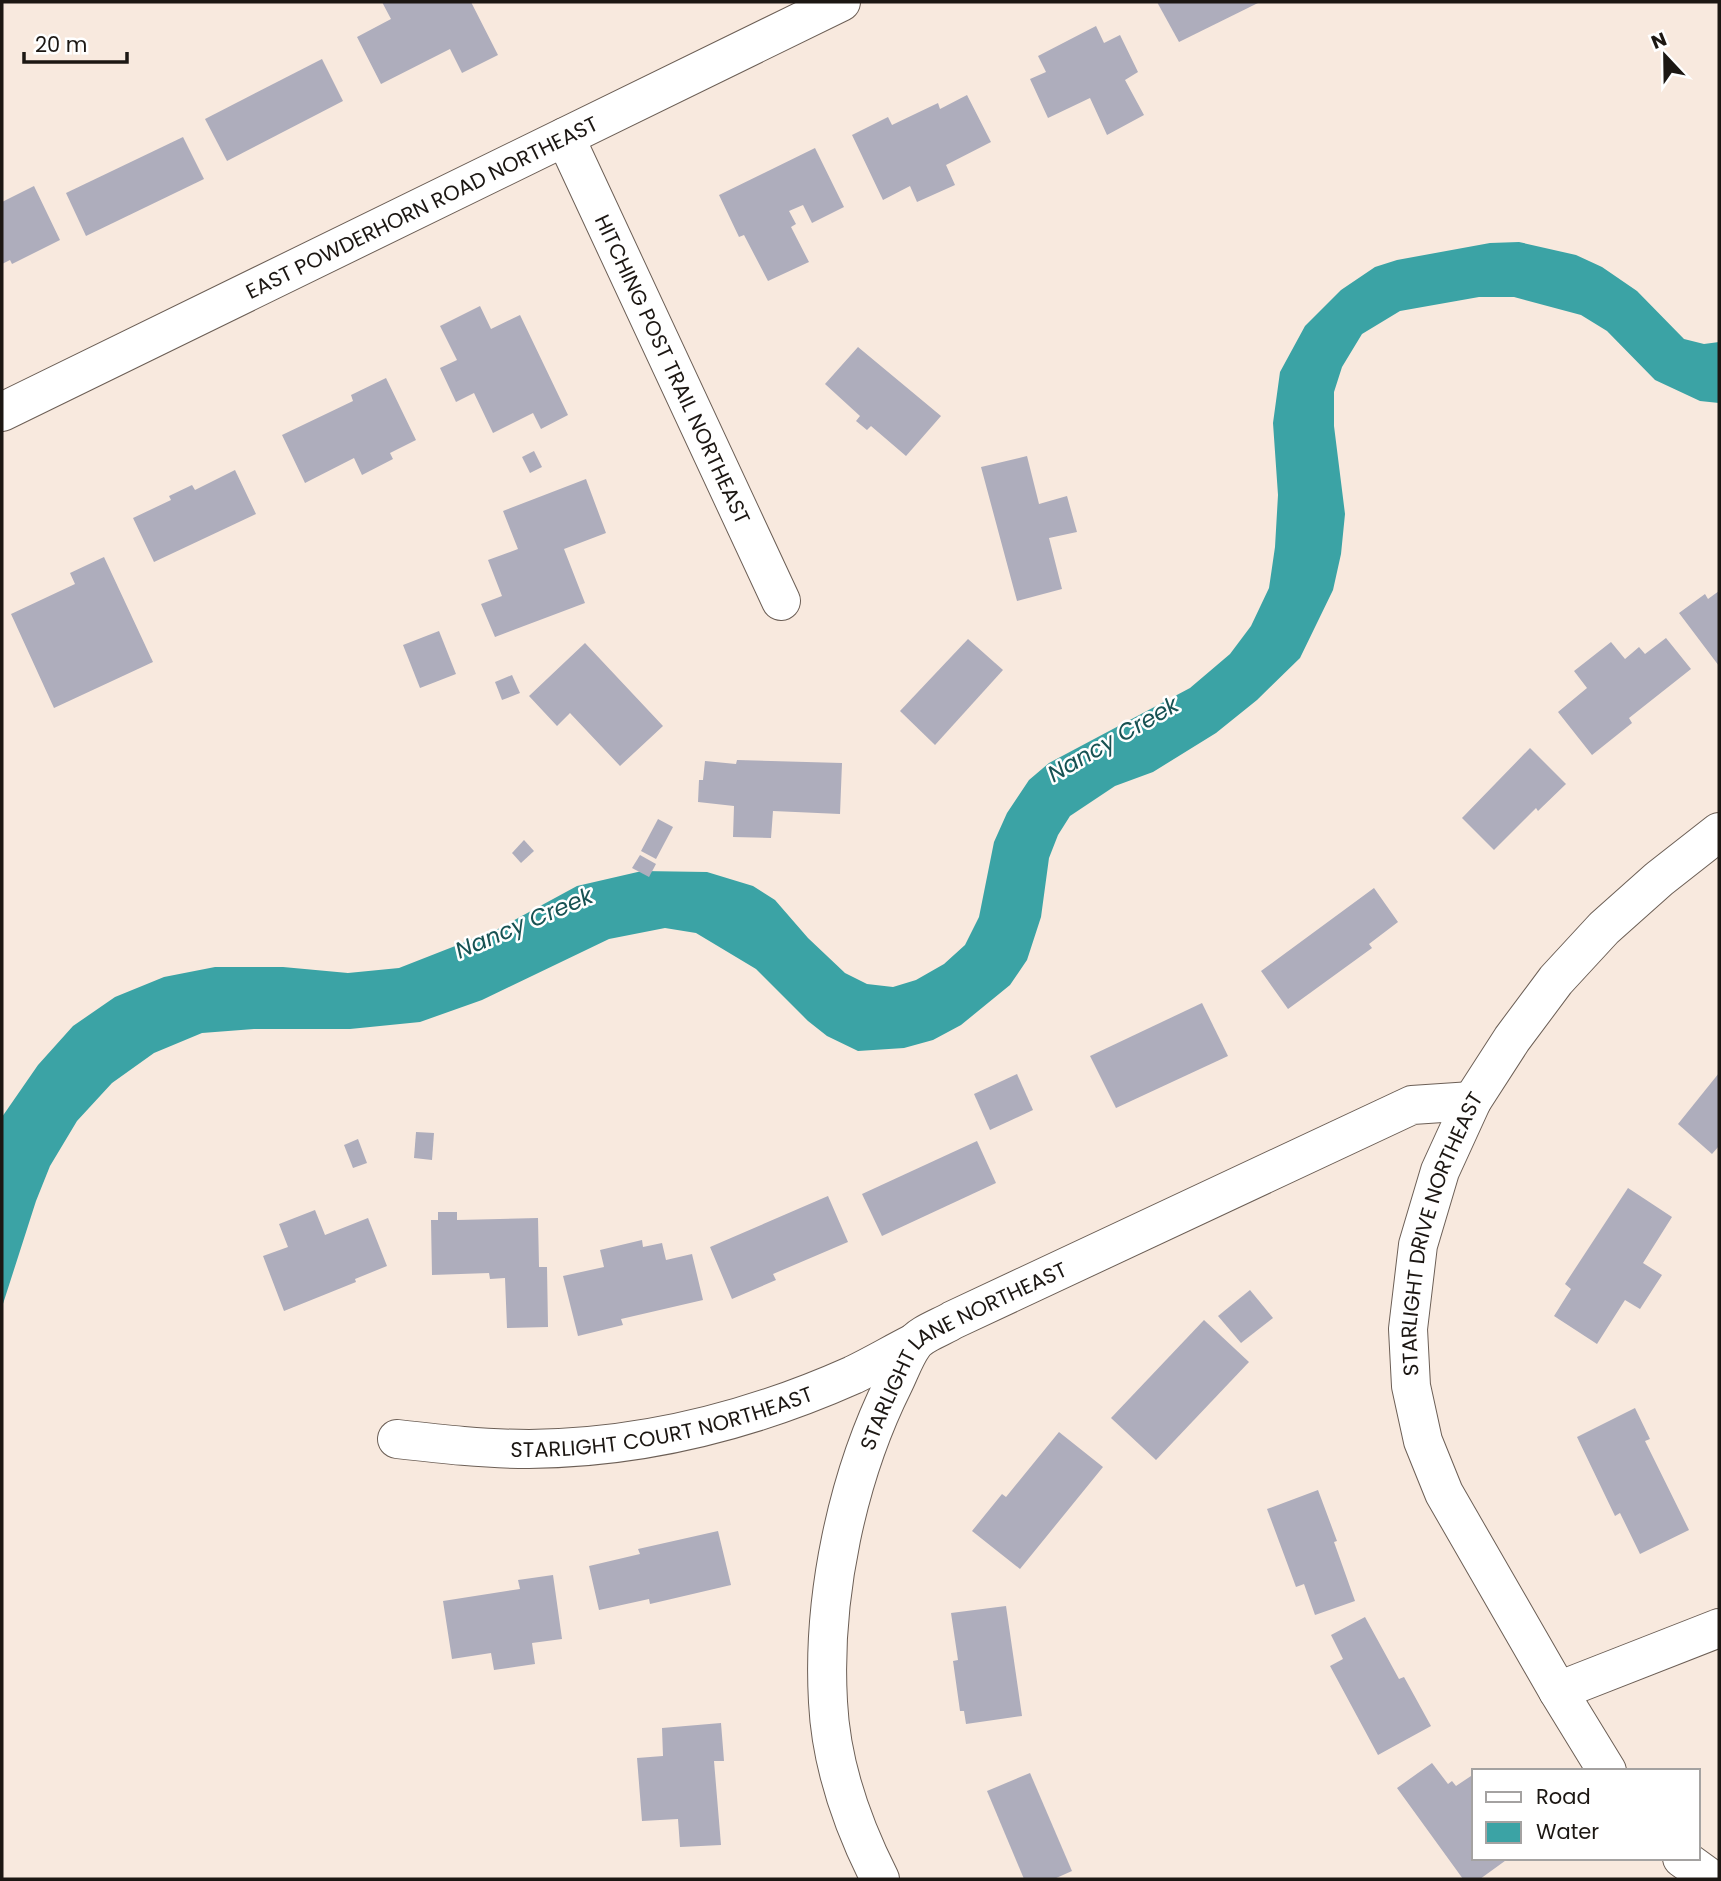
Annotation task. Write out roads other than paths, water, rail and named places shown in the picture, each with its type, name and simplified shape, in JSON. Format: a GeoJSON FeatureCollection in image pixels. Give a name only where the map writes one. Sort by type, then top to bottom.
{"type":"FeatureCollection","features":[{"type":"Feature","properties":{"kind":"street","name":"EAST POWDERHORN ROAD NORTHEAST"},"geometry":{"type":"LineString","coordinates":[[2,412],[565,137],[819,6]]}},
{"type":"Feature","properties":{"kind":"street","name":"HITCHING POST TRAIL NORTHEAST"},"geometry":{"type":"LineString","coordinates":[[565,137],[781,601]]}},
{"type":"Feature","properties":{"kind":"street","name":"STARLIGHT DRIVE NORTHEAST"},"geometry":{"type":"LineString","coordinates":[[1606,1769],[1444,1493],[1423,1441],[1411,1386],[1408,1329],[1419,1245],[1440,1171],[1472,1101],[1512,1039],[1556,980],[1604,928],[1659,878],[1719,832]]}},
{"type":"Feature","properties":{"kind":"street","name":"STARLIGHT LANE NORTHEAST"},"geometry":{"type":"LineString","coordinates":[[880,1879],[853,1820],[833,1747],[828,1702],[829,1630],[839,1550],[855,1481],[883,1405],[914,1343],[965,1314],[1412,1105],[1472,1101]]}},
{"type":"Feature","properties":{"kind":"street","name":"STARLIGHT COURT NORTHEAST"},"geometry":{"type":"LineString","coordinates":[[397,1439],[463,1446],[530,1448],[597,1445],[663,1436],[729,1420],[793,1400],[855,1374],[914,1343]]}},
{"type":"Feature","properties":{"kind":"street"},"geometry":{"type":"LineString","coordinates":[[1558,1691],[1719,1628]]}},
{"type":"Feature","properties":{"kind":"street"},"geometry":{"type":"LineString","coordinates":[[1685,1860],[1711,1879]]}},
{"type":"Feature","properties":{"kind":"water","name":"Nancy Creek"},"geometry":{"type":"Polygon","coordinates":[[[1519,242],[1576,255],[1602,267],[1637,291],[1684,339],[1704,344],[1719,342],[1719,403],[1700,401],[1655,380],[1607,331],[1581,315],[1514,297],[1479,297],[1400,311],[1362,334],[1342,367],[1334,392],[1334,426],[1345,514],[1341,554],[1333,590],[1300,658],[1257,700],[1216,733],[1153,772],[1115,786],[1070,816],[1058,835],[1049,858],[1041,917],[1027,960],[1010,985],[961,1025],[933,1040],[904,1048],[858,1051],[827,1036],[808,1021],[756,969],[696,933],[665,928],[609,939],[482,1000],[420,1022],[350,1029],[254,1029],[202,1033],[154,1053],[112,1083],[77,1121],[50,1166],[2,1307],[2,1117],[38,1065],[73,1026],[115,997],[164,977],[215,967],[283,967],[348,973],[399,968],[496,930],[577,886],[642,871],[707,872],[753,886],[775,900],[808,938],[845,973],[867,984],[893,987],[916,980],[944,964],[965,945],[979,917],[994,842],[1007,813],[1029,780],[1049,763],[1190,688],[1230,654],[1251,626],[1269,588],[1275,547],[1278,495],[1273,423],[1280,372],[1305,326],[1341,290],[1375,267],[1397,260],[1490,243],[1519,242]]]}}]}
